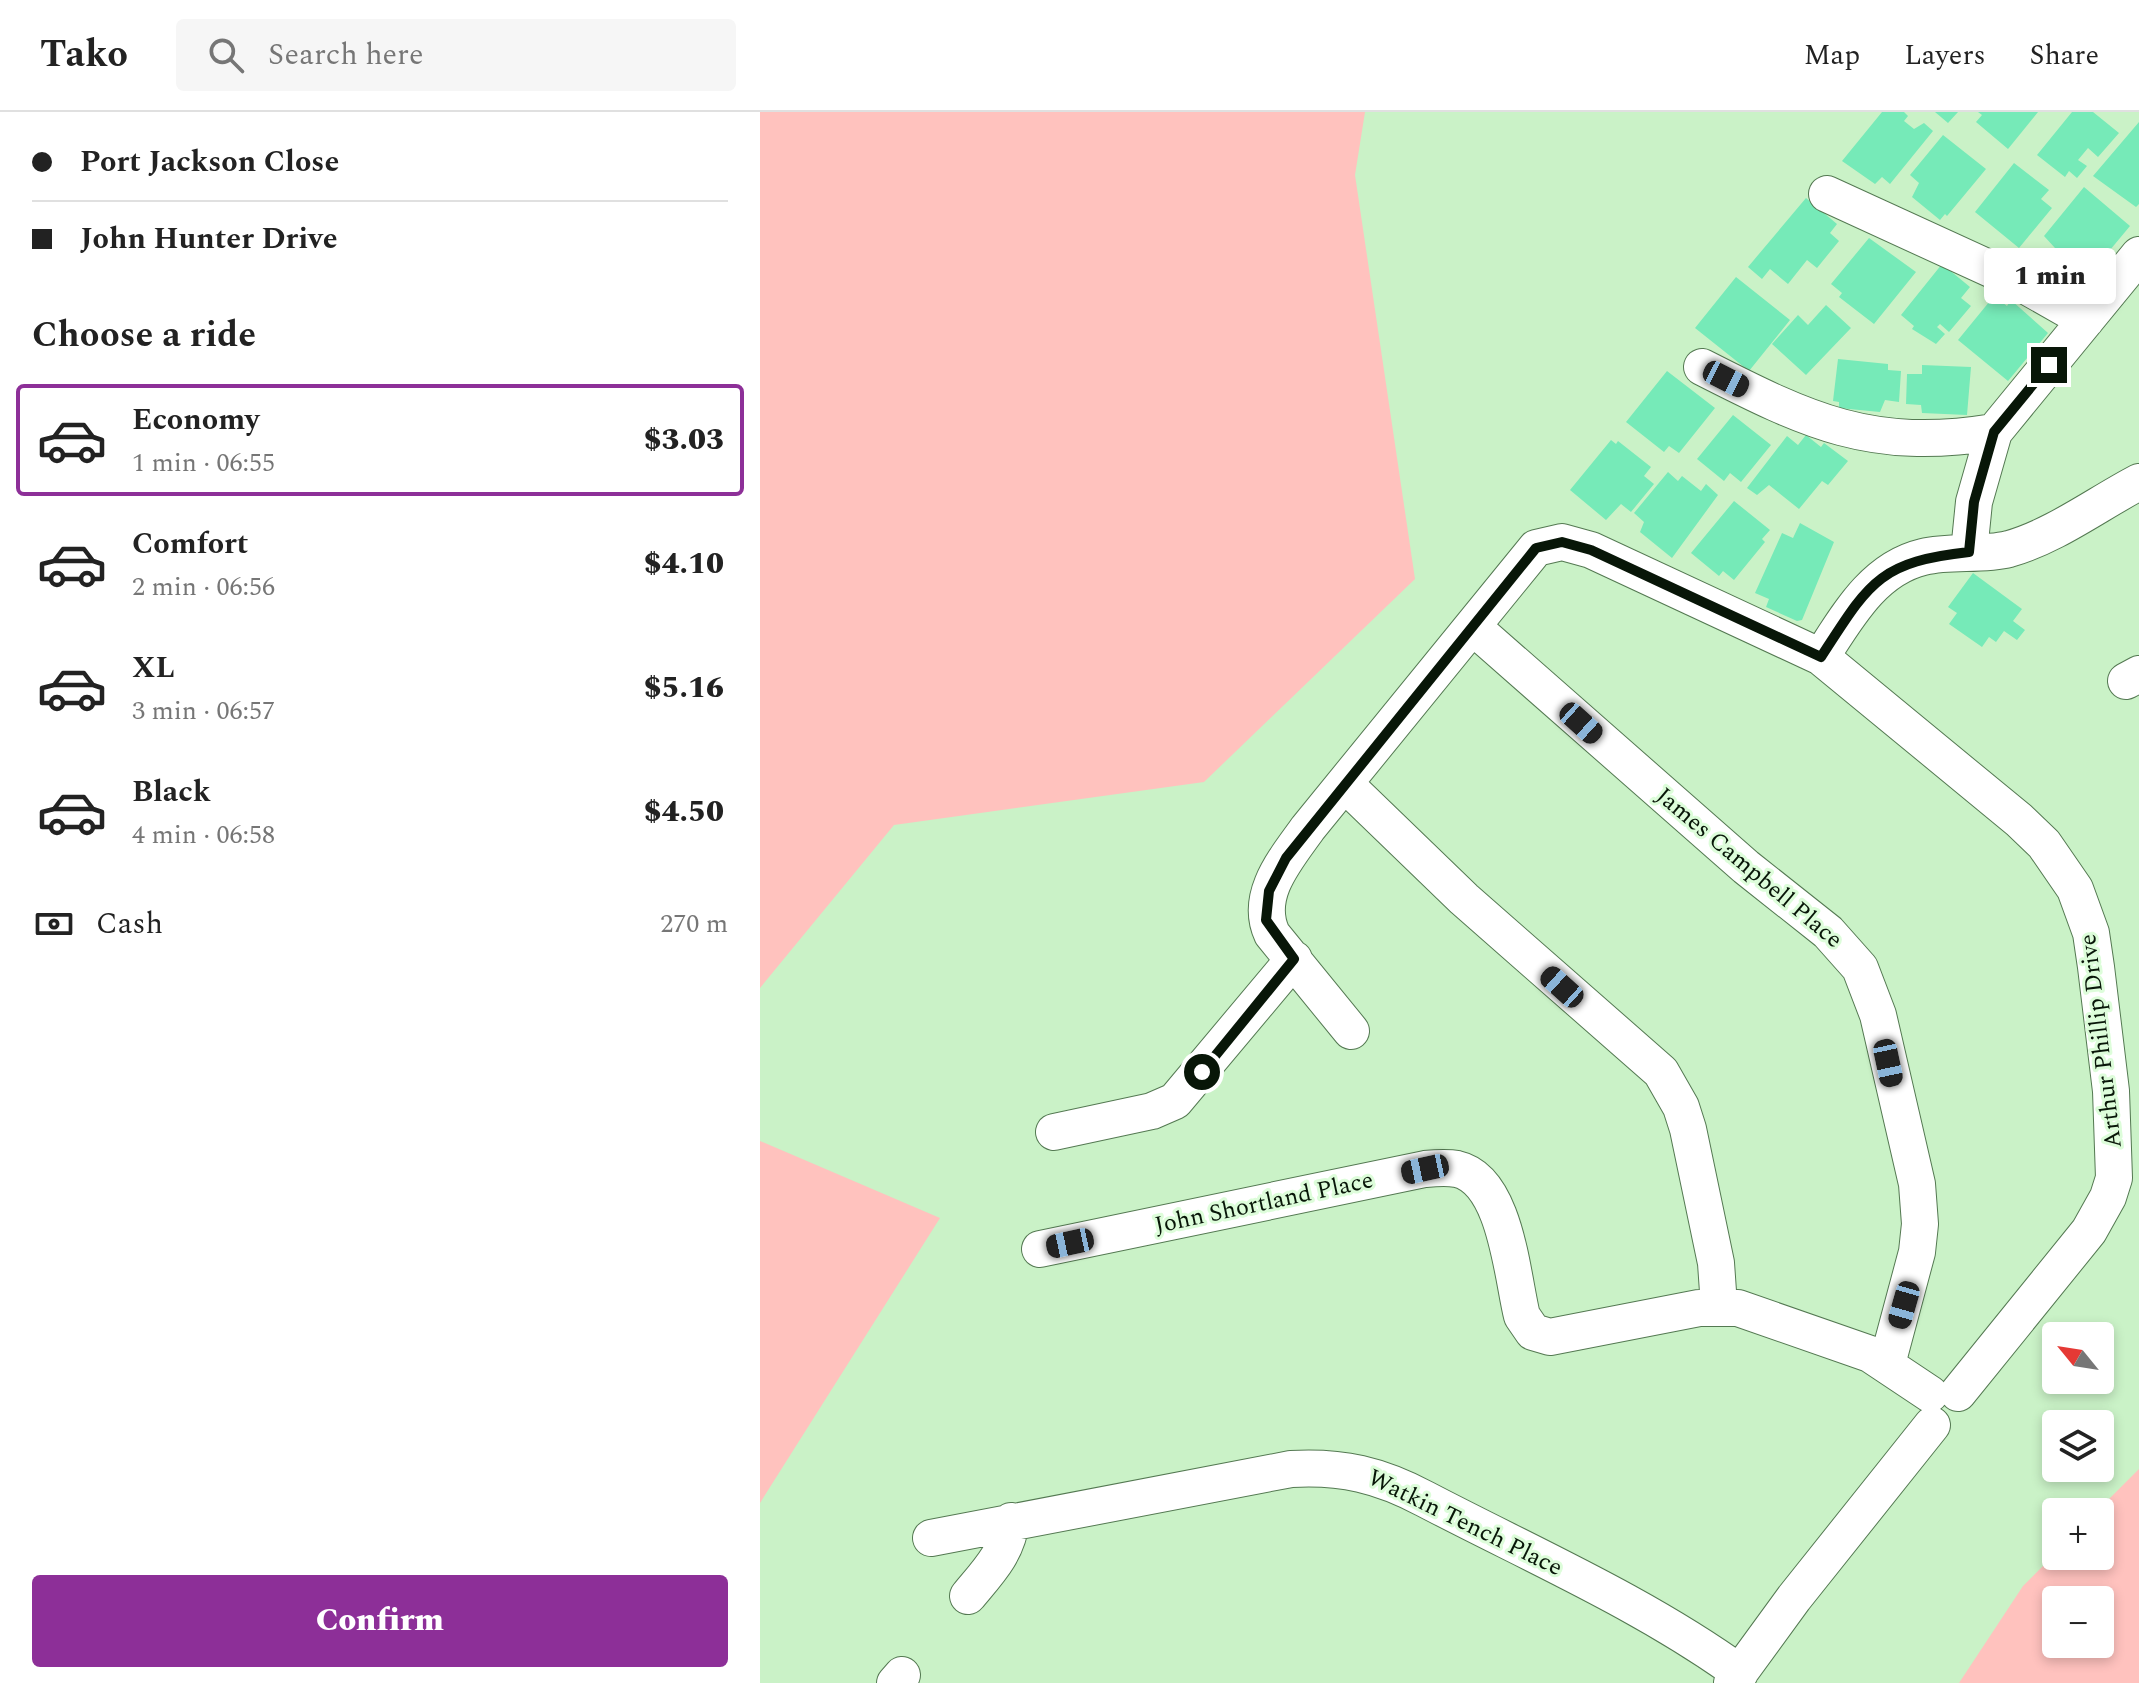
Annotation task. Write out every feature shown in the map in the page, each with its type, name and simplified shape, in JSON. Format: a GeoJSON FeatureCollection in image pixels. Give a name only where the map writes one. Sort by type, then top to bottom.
{"type":"FeatureCollection","features":[{"type":"Feature","properties":{"kind":"street"},"geometry":{"type":"LineString","coordinates":[[1827,194],[2019,282],[2086,320]]}},
{"type":"Feature","properties":{"kind":"street"},"geometry":{"type":"LineString","coordinates":[[1969,552],[1974,502],[1994,432],[2139,255]]}},
{"type":"Feature","properties":{"kind":"street"},"geometry":{"type":"LineString","coordinates":[[1702,367],[1809,419],[1843,429],[1915,439],[1994,432]]}},
{"type":"Feature","properties":{"kind":"street"},"geometry":{"type":"LineString","coordinates":[[1821,657],[1861,596],[1883,577],[1923,557],[2006,550],[2037,539],[2139,482]]}},
{"type":"Feature","properties":{"kind":"street","name":"Arthur Phillip Drive"},"geometry":{"type":"LineString","coordinates":[[1351,1031],[1266,920],[1269,891],[1286,858],[1536,548],[1562,542],[1591,550],[1697,597],[1821,657],[1972,780],[2044,844],[2075,889],[2091,933],[2115,1158],[2108,1197],[2073,1253],[1940,1404],[1736,1678]]}},
{"type":"Feature","properties":{"kind":"street","name":"James Campbell Place"},"geometry":{"type":"LineString","coordinates":[[1473,627],[1736,858],[1828,932],[1860,968],[1878,1015],[1917,1184],[1920,1224],[1917,1252],[1887,1364]]}},
{"type":"Feature","properties":{"kind":"street"},"geometry":{"type":"LineString","coordinates":[[1346,785],[1464,899],[1661,1072],[1681,1107],[1688,1129],[1716,1263],[1719,1306]]}},
{"type":"Feature","properties":{"kind":"street"},"geometry":{"type":"LineString","coordinates":[[1054,1132],[1152,1111],[1175,1101],[1294,959]]}},
{"type":"Feature","properties":{"kind":"street","name":"John Shortland Place"},"geometry":{"type":"LineString","coordinates":[[1040,1249],[1425,1169],[1457,1169],[1478,1181],[1494,1204],[1522,1316],[1533,1332],[1550,1337],[1574,1335],[1719,1306],[1738,1308],[1832,1338],[1887,1364],[1940,1404]]}},
{"type":"Feature","properties":{"kind":"street","name":"Watkin Tench Place"},"geometry":{"type":"LineString","coordinates":[[931,1538],[1291,1469],[1323,1467],[1366,1473],[1392,1482],[1703,1646],[1736,1678]]}},
{"type":"Feature","properties":{"kind":"street"},"geometry":{"type":"LineString","coordinates":[[968,1596],[997,1561],[1010,1535],[1011,1521]]}},
{"type":"Feature","properties":{"kind":"shaded area"},"geometry":{"type":"Polygon","coordinates":[[[760,112],[1365,112],[1355,175],[1415,579],[1204,782],[894,825],[760,988],[760,112]]]}},
{"type":"Feature","properties":{"kind":"shaded area"},"geometry":{"type":"Polygon","coordinates":[[[760,1141],[940,1218],[760,1503],[760,1141]]]}},
{"type":"Feature","properties":{"kind":"shaded area"},"geometry":{"type":"Polygon","coordinates":[[[2139,1469],[2139,1683],[1959,1683],[2023,1586],[2042,1567],[2042,1570],[2114,1570],[2114,1498],[2110,1498],[2139,1469]]]}},
{"type":"Feature","properties":{"kind":"building"},"geometry":{"type":"Polygon","coordinates":[[[1882,112],[1904,112],[1908,116],[1904,121],[1914,129],[1924,123],[1933,131],[1890,184],[1882,177],[1875,184],[1842,161],[1882,112]]]}},
{"type":"Feature","properties":{"kind":"building"},"geometry":{"type":"Polygon","coordinates":[[[1935,112],[1958,112],[1948,123],[1935,112]]]}},
{"type":"Feature","properties":{"kind":"building"},"geometry":{"type":"Polygon","coordinates":[[[1978,112],[2038,112],[2008,149],[1976,122],[1982,115],[1978,112]]]}},
{"type":"Feature","properties":{"kind":"building"},"geometry":{"type":"Polygon","coordinates":[[[2072,112],[2093,112],[2119,133],[2098,157],[2088,148],[2078,160],[2087,166],[2077,178],[2069,171],[2065,177],[2037,155],[2072,112]]]}},
{"type":"Feature","properties":{"kind":"building"},"geometry":{"type":"Polygon","coordinates":[[[2139,122],[2139,204],[2136,207],[2093,176],[2139,122]]]}},
{"type":"Feature","properties":{"kind":"building"},"geometry":{"type":"Polygon","coordinates":[[[1943,135],[1986,169],[1947,216],[1945,214],[1940,220],[1912,197],[1919,183],[1910,175],[1943,135]]]}},
{"type":"Feature","properties":{"kind":"building"},"geometry":{"type":"Polygon","coordinates":[[[2014,163],[2049,190],[2041,199],[2052,208],[2019,248],[1975,212],[2014,163]]]}},
{"type":"Feature","properties":{"kind":"building"},"geometry":{"type":"Polygon","coordinates":[[[2084,187],[2130,226],[2090,274],[2073,263],[2066,271],[2048,256],[2055,248],[2044,236],[2084,187]]]}},
{"type":"Feature","properties":{"kind":"building"},"geometry":{"type":"Polygon","coordinates":[[[1806,198],[1837,224],[1830,233],[1839,241],[1817,268],[1807,260],[1788,284],[1770,269],[1762,279],[1748,267],[1806,198]]]}},
{"type":"Feature","properties":{"kind":"building"},"geometry":{"type":"Polygon","coordinates":[[[1869,238],[1916,272],[1874,324],[1839,297],[1842,293],[1831,284],[1869,238]]]}},
{"type":"Feature","properties":{"kind":"building"},"geometry":{"type":"Polygon","coordinates":[[[1942,264],[1970,287],[1961,298],[1971,306],[1949,332],[1940,324],[1937,327],[1945,334],[1936,344],[1912,329],[1914,326],[1901,315],[1942,264]]]}},
{"type":"Feature","properties":{"kind":"building"},"geometry":{"type":"Polygon","coordinates":[[[1736,277],[1790,320],[1749,371],[1695,328],[1736,277]]]}},
{"type":"Feature","properties":{"kind":"building"},"geometry":{"type":"Polygon","coordinates":[[[1994,296],[2007,306],[2011,300],[2048,333],[2008,381],[1958,340],[1994,296]]]}},
{"type":"Feature","properties":{"kind":"building"},"geometry":{"type":"Polygon","coordinates":[[[1826,305],[1851,328],[1806,375],[1772,344],[1798,315],[1808,325],[1826,305]]]}},
{"type":"Feature","properties":{"kind":"building"},"geometry":{"type":"Polygon","coordinates":[[[1838,359],[1888,364],[1888,370],[1901,371],[1899,402],[1885,400],[1880,412],[1839,408],[1839,402],[1833,401],[1838,359]]]}},
{"type":"Feature","properties":{"kind":"building"},"geometry":{"type":"Polygon","coordinates":[[[1922,365],[1971,367],[1967,415],[1922,413],[1921,405],[1906,404],[1907,374],[1922,374],[1922,365]]]}},
{"type":"Feature","properties":{"kind":"building"},"geometry":{"type":"Polygon","coordinates":[[[1667,371],[1715,408],[1679,453],[1669,446],[1664,452],[1626,422],[1667,371]]]}},
{"type":"Feature","properties":{"kind":"building"},"geometry":{"type":"Polygon","coordinates":[[[1733,415],[1771,445],[1741,482],[1730,473],[1724,481],[1697,459],[1733,415]]]}},
{"type":"Feature","properties":{"kind":"building"},"geometry":{"type":"Polygon","coordinates":[[[1806,435],[1821,447],[1824,443],[1848,461],[1828,485],[1822,481],[1799,509],[1769,485],[1757,495],[1747,488],[1787,436],[1798,445],[1806,435]]]}},
{"type":"Feature","properties":{"kind":"building"},"geometry":{"type":"Polygon","coordinates":[[[1611,440],[1616,444],[1618,441],[1651,467],[1644,476],[1654,484],[1631,512],[1621,504],[1606,520],[1570,490],[1611,440]]]}},
{"type":"Feature","properties":{"kind":"building"},"geometry":{"type":"Polygon","coordinates":[[[1668,472],[1678,481],[1682,476],[1701,491],[1706,484],[1718,495],[1672,558],[1640,532],[1644,522],[1634,513],[1668,472]]]}},
{"type":"Feature","properties":{"kind":"building"},"geometry":{"type":"Polygon","coordinates":[[[1734,501],[1770,530],[1762,539],[1765,542],[1734,580],[1723,571],[1719,576],[1691,553],[1734,501]]]}},
{"type":"Feature","properties":{"kind":"building"},"geometry":{"type":"Polygon","coordinates":[[[1800,523],[1834,542],[1802,620],[1797,621],[1766,607],[1769,599],[1755,593],[1782,533],[1793,538],[1800,523]]]}},
{"type":"Feature","properties":{"kind":"building"},"geometry":{"type":"Polygon","coordinates":[[[1973,573],[2022,609],[2013,621],[2025,630],[2017,640],[2004,631],[1996,642],[1989,637],[1982,647],[1949,624],[1957,613],[1948,607],[1973,573]]]}},
{"type":"Feature","properties":{"kind":"route"},"geometry":{"type":"LineString","coordinates":[[1202,1072],[1294,959],[1272,934],[1266,920],[1269,891],[1286,858],[1536,548],[1562,542],[1591,550],[1711,603],[1821,657],[1861,596],[1883,577],[1902,564],[1923,557],[1969,552],[1974,502],[1994,432],[2049,365]]}}]}
